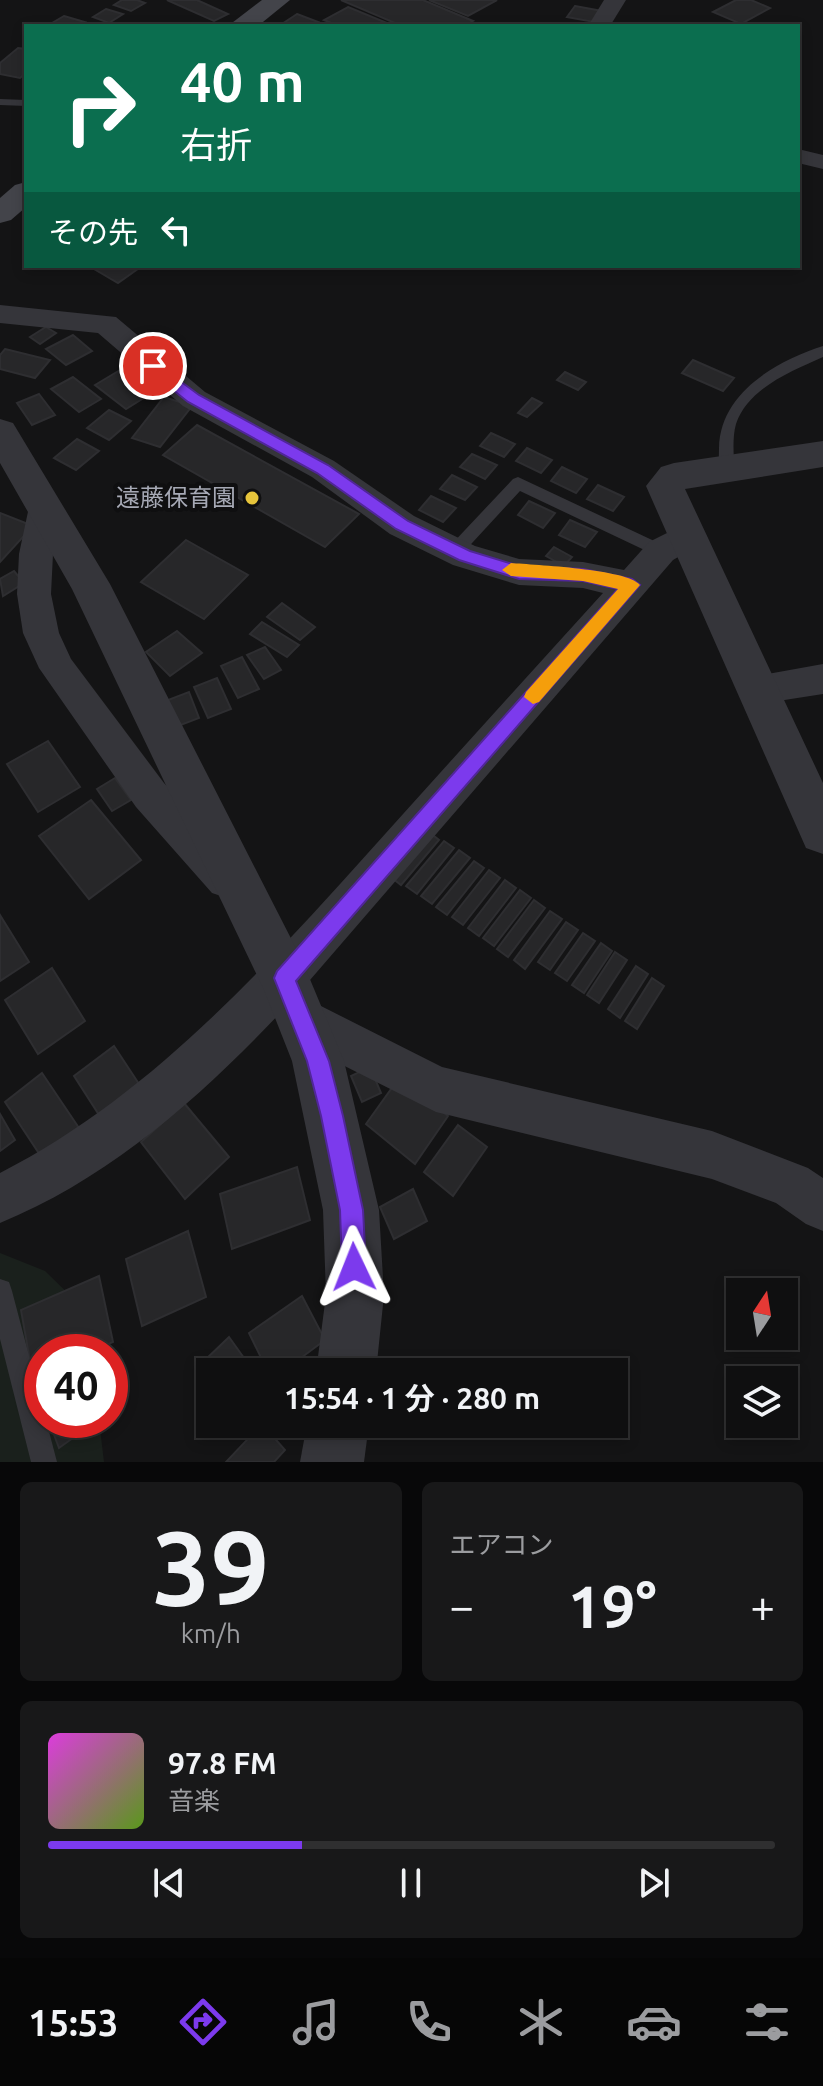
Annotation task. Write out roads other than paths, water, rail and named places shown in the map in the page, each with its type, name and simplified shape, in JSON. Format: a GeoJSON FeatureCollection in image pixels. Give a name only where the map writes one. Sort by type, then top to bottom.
{"type":"FeatureCollection","features":[{"type":"Feature","properties":{"kind":"main road"},"geometry":{"type":"LineString","coordinates":[[244,24],[278,0]]}},
{"type":"Feature","properties":{"kind":"main road"},"geometry":{"type":"LineString","coordinates":[[0,214],[24,193]]}},
{"type":"Feature","properties":{"kind":"street"},"geometry":{"type":"LineString","coordinates":[[600,24],[615,0]]}},
{"type":"Feature","properties":{"kind":"street"},"geometry":{"type":"LineString","coordinates":[[800,156],[823,162]]}},
{"type":"Feature","properties":{"kind":"street"},"geometry":{"type":"LineString","coordinates":[[0,314],[106,324],[194,399],[323,469],[402,525],[455,551],[519,572],[583,575],[632,585]]}},
{"type":"Feature","properties":{"kind":"street"},"geometry":{"type":"LineString","coordinates":[[0,432],[90,584],[245,899],[318,1061],[351,1210],[355,1295],[348,1358]]}},
{"type":"Feature","properties":{"kind":"street"},"geometry":{"type":"LineString","coordinates":[[823,454],[674,477],[665,486],[674,543],[759,689],[823,833]]}},
{"type":"Feature","properties":{"kind":"street"},"geometry":{"type":"LineString","coordinates":[[45,507],[36,554],[34,594],[41,633],[57,668],[150,795],[245,899]]}},
{"type":"Feature","properties":{"kind":"street"},"geometry":{"type":"LineString","coordinates":[[0,1199],[53,1174],[163,1097],[221,1044],[292,999],[632,585],[674,543]]}},
{"type":"Feature","properties":{"kind":"street"},"geometry":{"type":"LineString","coordinates":[[759,689],[823,679]]}},
{"type":"Feature","properties":{"kind":"street"},"geometry":{"type":"LineString","coordinates":[[292,999],[436,1089],[712,1155],[791,1185],[823,1207]]}},
{"type":"Feature","properties":{"kind":"street"},"geometry":{"type":"LineString","coordinates":[[332,1462],[336,1438]]}},
{"type":"Feature","properties":{"kind":"lane"},"geometry":{"type":"LineString","coordinates":[[0,102],[24,103]]}},
{"type":"Feature","properties":{"kind":"lane"},"geometry":{"type":"LineString","coordinates":[[726,468],[729,423],[750,393],[778,373],[823,351]]}},
{"type":"Feature","properties":{"kind":"lane"},"geometry":{"type":"LineString","coordinates":[[455,551],[518,483],[674,543]]}},
{"type":"Feature","properties":{"kind":"lane"},"geometry":{"type":"LineString","coordinates":[[0,1291],[44,1462]]}},
{"type":"Feature","properties":{"kind":"place","name":"遠藤保育園"},"geometry":{"type":"Point","coordinates":[252,498]}}]}
